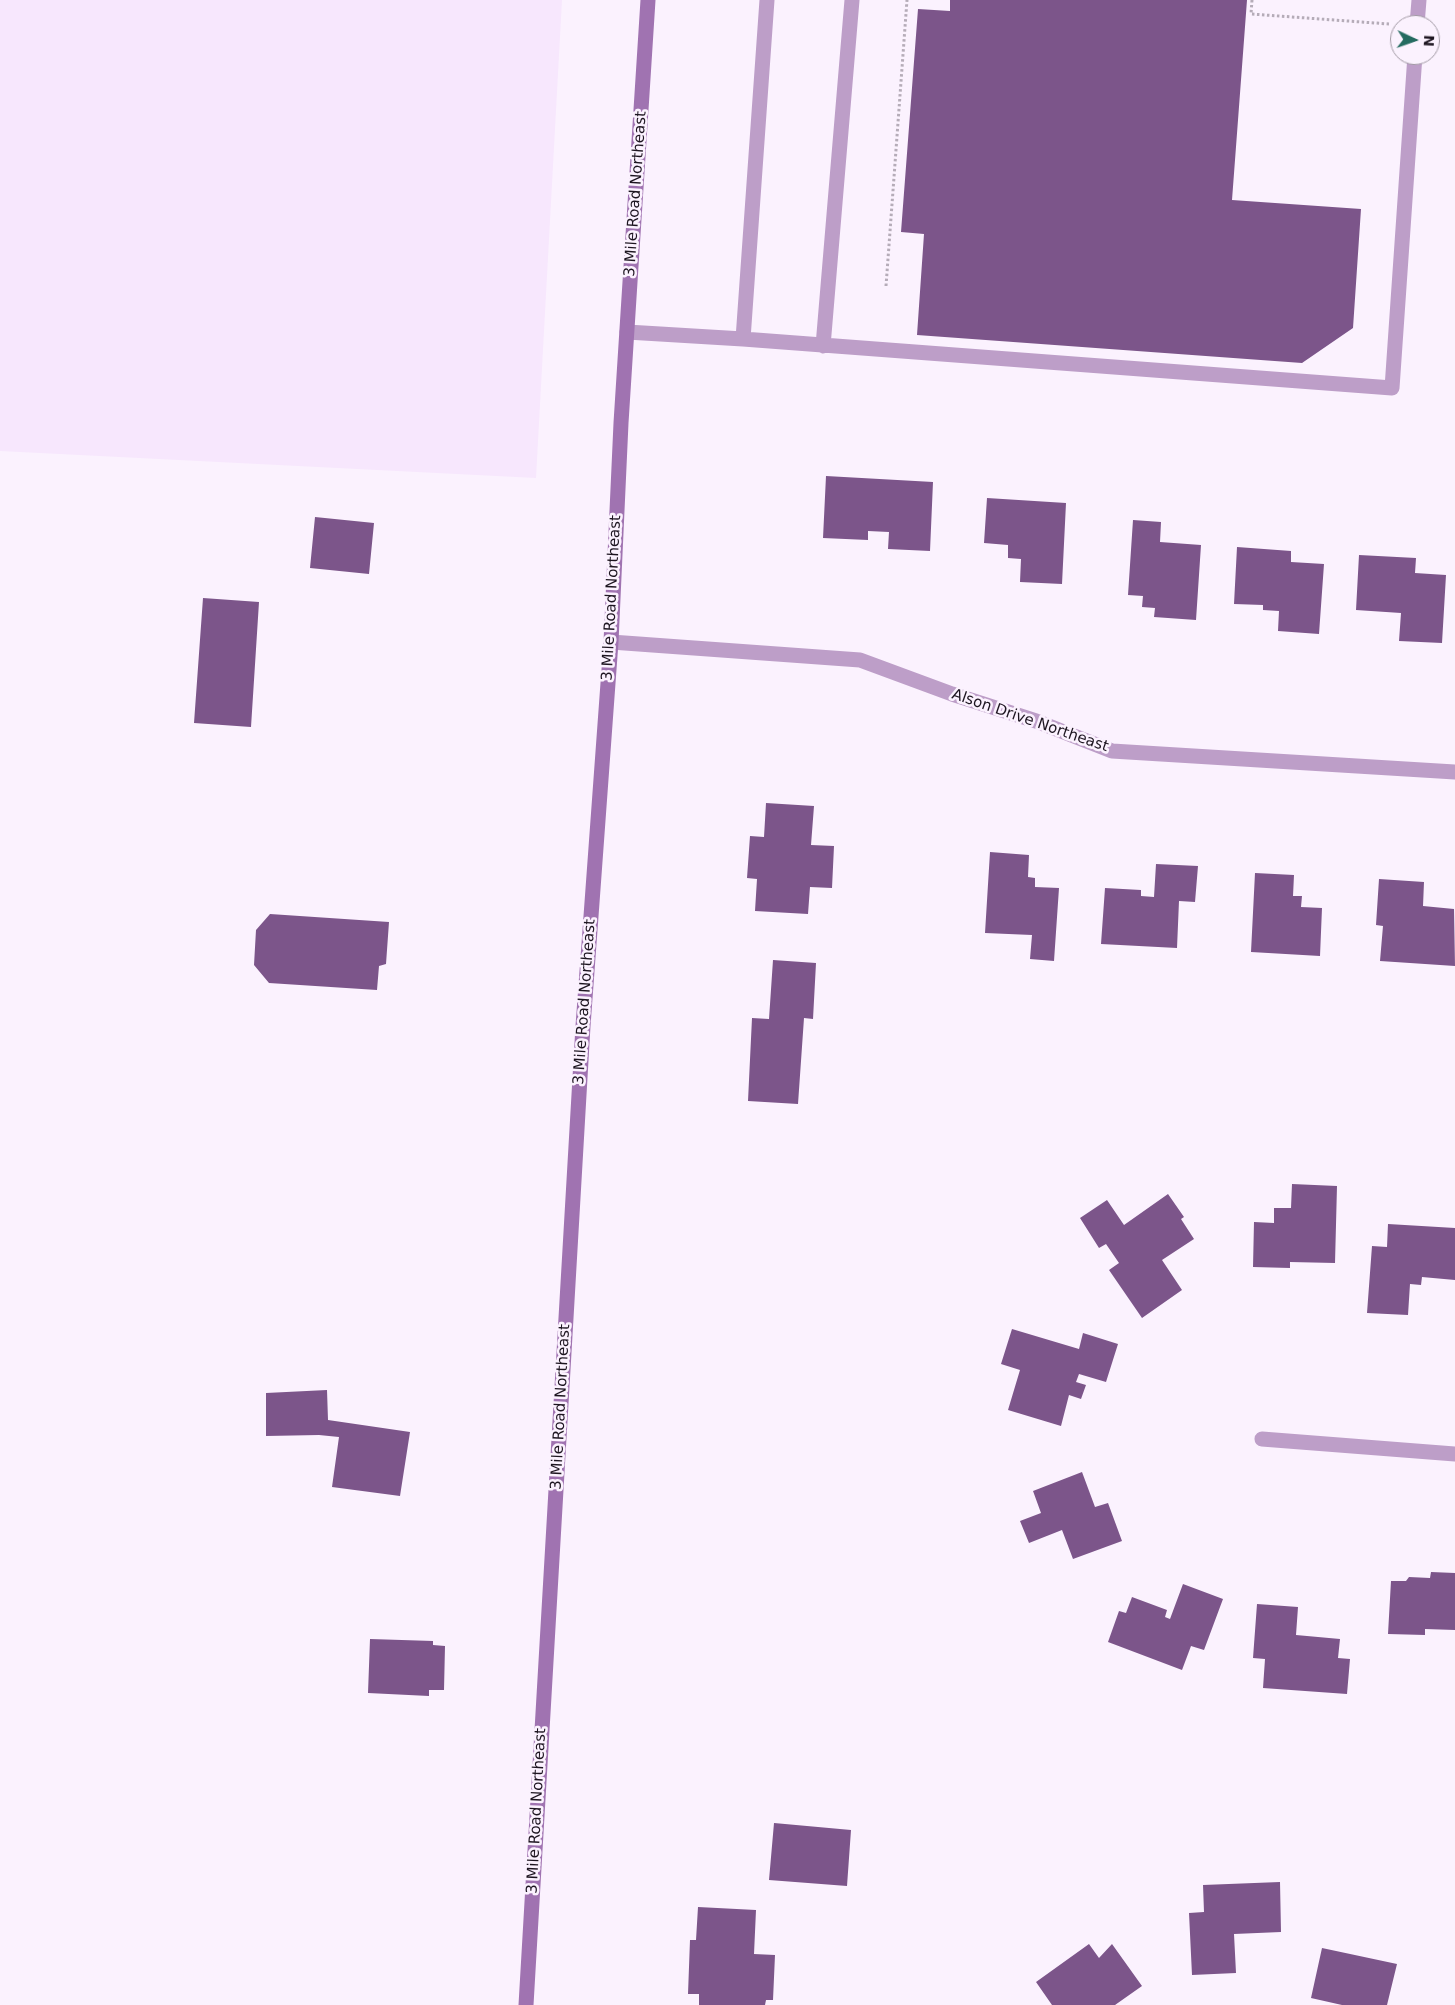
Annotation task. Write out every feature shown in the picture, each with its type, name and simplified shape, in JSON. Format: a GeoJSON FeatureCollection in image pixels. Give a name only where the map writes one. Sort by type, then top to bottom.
{"type":"FeatureCollection","features":[{"type":"Feature","properties":{"kind":"main road","name":"3 Mile Road Northeast"},"geometry":{"type":"LineString","coordinates":[[526,2005],[582,1036],[611,642],[627,332],[648,0]]}},
{"type":"Feature","properties":{"kind":"street"},"geometry":{"type":"LineString","coordinates":[[744,339],[767,0]]}},
{"type":"Feature","properties":{"kind":"street"},"geometry":{"type":"LineString","coordinates":[[823,346],[852,0]]}},
{"type":"Feature","properties":{"kind":"street"},"geometry":{"type":"LineString","coordinates":[[1418,15],[1419,0]]}},
{"type":"Feature","properties":{"kind":"street"},"geometry":{"type":"LineString","coordinates":[[627,332],[744,339],[1392,388],[1414,65]]}},
{"type":"Feature","properties":{"kind":"street","name":"Alson Drive Northeast"},"geometry":{"type":"LineString","coordinates":[[611,642],[860,660],[952,694],[1036,721],[1112,750],[1455,772]]}},
{"type":"Feature","properties":{"kind":"street"},"geometry":{"type":"LineString","coordinates":[[1262,1439],[1455,1454]]}},
{"type":"Feature","properties":{"kind":"path"},"geometry":{"type":"LineString","coordinates":[[886,286],[907,0]]}},
{"type":"Feature","properties":{"kind":"path"},"geometry":{"type":"LineString","coordinates":[[1252,0],[1252,14],[1390,23]]}},
{"type":"Feature","properties":{"kind":"shaded area"},"geometry":{"type":"Polygon","coordinates":[[[0,0],[562,0],[536,478],[0,451],[0,0]]]}},
{"type":"Feature","properties":{"kind":"building"},"geometry":{"type":"Polygon","coordinates":[[[950,0],[1247,0],[1232,200],[1361,209],[1353,328],[1302,363],[917,335],[924,234],[901,232],[918,9],[950,11],[950,0]]]}},
{"type":"Feature","properties":{"kind":"building"},"geometry":{"type":"Polygon","coordinates":[[[826,476],[933,482],[930,551],[888,549],[889,532],[868,531],[868,540],[823,538],[826,476]]]}},
{"type":"Feature","properties":{"kind":"building"},"geometry":{"type":"Polygon","coordinates":[[[987,498],[1066,503],[1062,584],[1020,582],[1021,559],[1008,558],[1008,545],[984,543],[987,498]]]}},
{"type":"Feature","properties":{"kind":"building"},"geometry":{"type":"Polygon","coordinates":[[[315,517],[374,523],[369,574],[310,568],[315,517]]]}},
{"type":"Feature","properties":{"kind":"building"},"geometry":{"type":"Polygon","coordinates":[[[1133,520],[1161,522],[1160,542],[1201,545],[1196,620],[1154,617],[1155,608],[1142,607],[1143,596],[1128,595],[1133,520]]]}},
{"type":"Feature","properties":{"kind":"building"},"geometry":{"type":"Polygon","coordinates":[[[1237,547],[1291,551],[1291,562],[1324,564],[1319,634],[1278,631],[1279,611],[1263,610],[1263,605],[1234,604],[1237,547]]]}},
{"type":"Feature","properties":{"kind":"building"},"geometry":{"type":"Polygon","coordinates":[[[1359,555],[1416,558],[1415,573],[1446,575],[1442,643],[1399,641],[1401,613],[1356,610],[1359,555]]]}},
{"type":"Feature","properties":{"kind":"building"},"geometry":{"type":"Polygon","coordinates":[[[203,598],[259,602],[251,727],[194,723],[203,598]]]}},
{"type":"Feature","properties":{"kind":"building"},"geometry":{"type":"Polygon","coordinates":[[[766,803],[814,806],[811,845],[834,846],[832,888],[810,887],[808,914],[755,911],[757,879],[747,878],[750,836],[764,837],[766,803]]]}},
{"type":"Feature","properties":{"kind":"building"},"geometry":{"type":"Polygon","coordinates":[[[990,852],[1029,855],[1028,877],[1035,878],[1035,887],[1059,888],[1054,961],[1030,959],[1032,935],[985,933],[990,852]]]}},
{"type":"Feature","properties":{"kind":"building"},"geometry":{"type":"Polygon","coordinates":[[[1156,864],[1198,866],[1195,902],[1179,901],[1177,948],[1101,944],[1105,888],[1141,890],[1141,896],[1154,897],[1156,864]]]}},
{"type":"Feature","properties":{"kind":"building"},"geometry":{"type":"Polygon","coordinates":[[[1255,873],[1294,875],[1293,896],[1302,896],[1301,907],[1322,908],[1320,956],[1251,952],[1255,873]]]}},
{"type":"Feature","properties":{"kind":"building"},"geometry":{"type":"Polygon","coordinates":[[[1379,879],[1424,882],[1423,906],[1454,909],[1455,966],[1380,961],[1383,926],[1376,925],[1379,879]]]}},
{"type":"Feature","properties":{"kind":"building"},"geometry":{"type":"Polygon","coordinates":[[[270,914],[389,922],[386,964],[379,966],[377,990],[269,983],[254,965],[256,930],[270,914]]]}},
{"type":"Feature","properties":{"kind":"building"},"geometry":{"type":"Polygon","coordinates":[[[773,960],[816,963],[813,1019],[804,1018],[798,1104],[748,1101],[752,1018],[769,1019],[773,960]]]}},
{"type":"Feature","properties":{"kind":"building"},"geometry":{"type":"Polygon","coordinates":[[[1292,1184],[1337,1186],[1335,1263],[1290,1262],[1290,1268],[1253,1267],[1254,1222],[1274,1223],[1274,1208],[1291,1208],[1292,1184]]]}},
{"type":"Feature","properties":{"kind":"building"},"geometry":{"type":"Polygon","coordinates":[[[1168,1194],[1184,1217],[1181,1219],[1194,1239],[1162,1260],[1182,1290],[1142,1318],[1109,1270],[1119,1263],[1106,1244],[1099,1248],[1080,1218],[1107,1200],[1124,1225],[1168,1194]]]}},
{"type":"Feature","properties":{"kind":"building"},"geometry":{"type":"Polygon","coordinates":[[[1388,1224],[1455,1228],[1455,1280],[1422,1277],[1421,1285],[1410,1284],[1408,1315],[1367,1313],[1372,1246],[1387,1247],[1388,1224]]]}},
{"type":"Feature","properties":{"kind":"building"},"geometry":{"type":"Polygon","coordinates":[[[1012,1329],[1079,1349],[1083,1333],[1118,1344],[1106,1382],[1079,1374],[1076,1382],[1086,1385],[1081,1399],[1069,1395],[1061,1426],[1008,1410],[1020,1370],[1001,1364],[1012,1329]]]}},
{"type":"Feature","properties":{"kind":"building"},"geometry":{"type":"Polygon","coordinates":[[[327,1390],[328,1420],[410,1432],[400,1496],[332,1487],[339,1437],[319,1435],[266,1436],[266,1393],[327,1390]]]}},
{"type":"Feature","properties":{"kind":"building"},"geometry":{"type":"Polygon","coordinates":[[[1082,1472],[1095,1507],[1108,1503],[1122,1541],[1073,1559],[1062,1530],[1029,1543],[1020,1521],[1041,1513],[1033,1491],[1082,1472]]]}},
{"type":"Feature","properties":{"kind":"building"},"geometry":{"type":"Polygon","coordinates":[[[1431,1572],[1455,1573],[1455,1630],[1425,1629],[1425,1635],[1388,1634],[1391,1581],[1406,1581],[1409,1577],[1430,1578],[1431,1572]]]}},
{"type":"Feature","properties":{"kind":"building"},"geometry":{"type":"Polygon","coordinates":[[[1183,1584],[1223,1599],[1204,1650],[1191,1646],[1182,1670],[1108,1642],[1119,1611],[1126,1613],[1132,1597],[1167,1610],[1165,1617],[1170,1619],[1183,1584]]]}},
{"type":"Feature","properties":{"kind":"building"},"geometry":{"type":"Polygon","coordinates":[[[1257,1604],[1298,1607],[1296,1635],[1340,1639],[1338,1658],[1350,1659],[1347,1694],[1263,1688],[1265,1659],[1253,1658],[1257,1604]]]}},
{"type":"Feature","properties":{"kind":"building"},"geometry":{"type":"Polygon","coordinates":[[[370,1639],[433,1641],[433,1645],[445,1646],[444,1690],[429,1690],[429,1696],[368,1693],[370,1639]]]}},
{"type":"Feature","properties":{"kind":"building"},"geometry":{"type":"Polygon","coordinates":[[[774,1823],[851,1830],[847,1886],[769,1880],[774,1823]]]}},
{"type":"Feature","properties":{"kind":"building"},"geometry":{"type":"Polygon","coordinates":[[[1280,1882],[1281,1932],[1234,1934],[1236,1973],[1192,1975],[1189,1913],[1204,1912],[1203,1885],[1280,1882]]]}},
{"type":"Feature","properties":{"kind":"building"},"geometry":{"type":"Polygon","coordinates":[[[698,1907],[756,1910],[754,1954],[775,1955],[773,2000],[766,2000],[765,2005],[699,2005],[699,1994],[688,1994],[690,1940],[696,1940],[698,1907]]]}},
{"type":"Feature","properties":{"kind":"building"},"geometry":{"type":"Polygon","coordinates":[[[1089,1944],[1099,1958],[1112,1944],[1142,1986],[1115,2005],[1052,2005],[1036,1982],[1089,1944]]]}},
{"type":"Feature","properties":{"kind":"building"},"geometry":{"type":"Polygon","coordinates":[[[1322,1948],[1397,1964],[1387,2005],[1342,2005],[1311,1998],[1322,1948]]]}}]}
